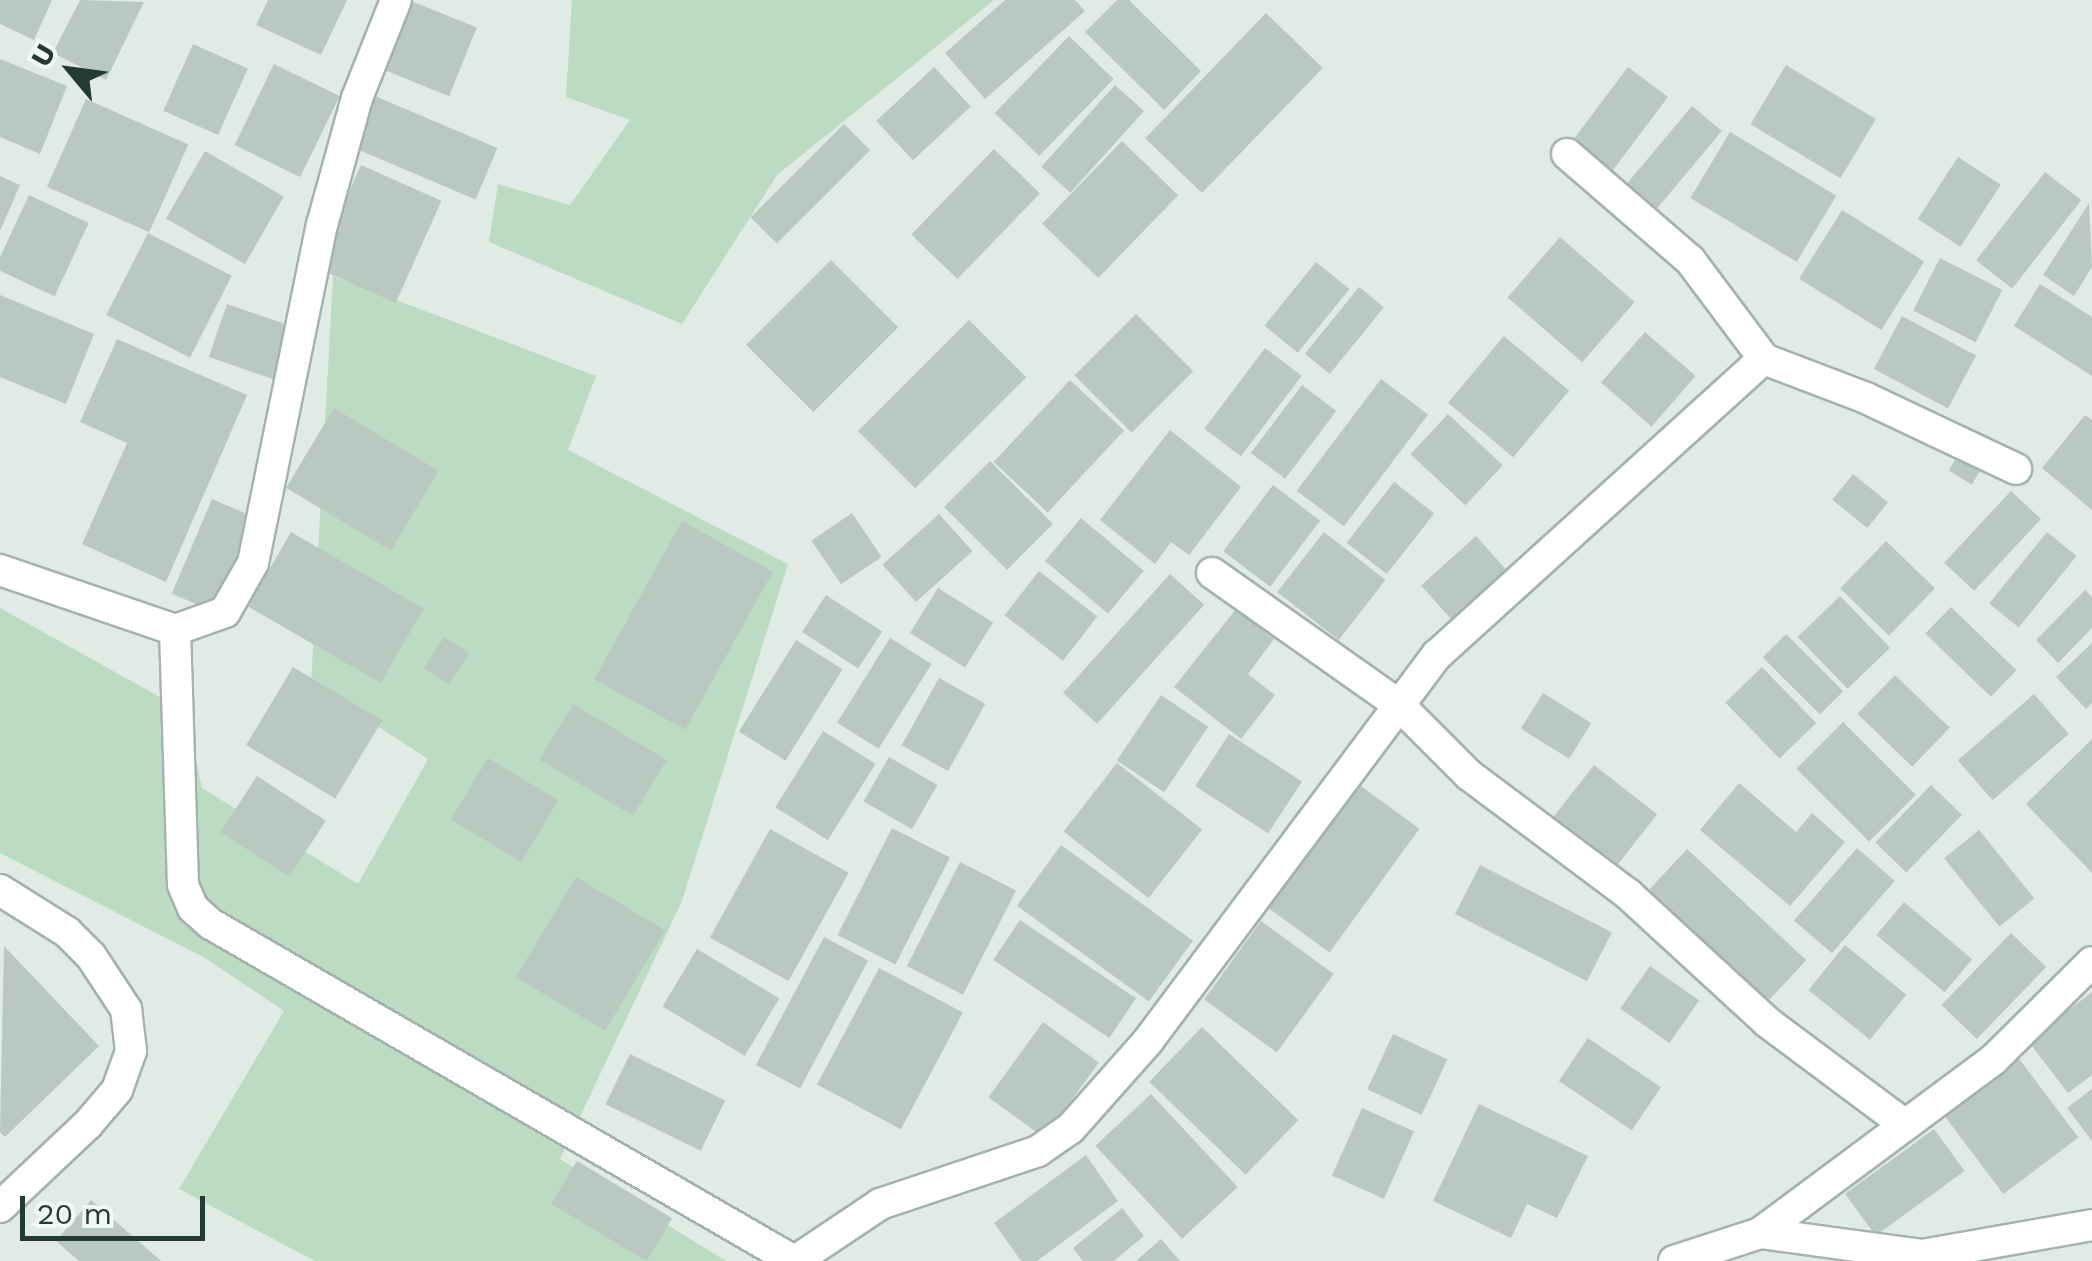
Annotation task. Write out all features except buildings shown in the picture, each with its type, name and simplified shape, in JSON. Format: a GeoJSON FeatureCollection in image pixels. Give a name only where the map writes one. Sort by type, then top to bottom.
{"type":"FeatureCollection","features":[{"type":"Feature","properties":{"kind":"street"},"geometry":{"type":"LineString","coordinates":[[0,570],[175,630],[218,618],[253,564],[322,225],[357,98],[396,0]]}},
{"type":"Feature","properties":{"kind":"street"},"geometry":{"type":"LineString","coordinates":[[1567,154],[1690,260],[1764,359],[1866,398],[2016,469]]}},
{"type":"Feature","properties":{"kind":"street"},"geometry":{"type":"LineString","coordinates":[[175,630],[180,848],[183,885],[193,908],[230,937],[794,1261],[880,1204],[1038,1151],[1070,1129],[1148,1041],[1437,655],[1764,359]]}},
{"type":"Feature","properties":{"kind":"street"},"geometry":{"type":"LineString","coordinates":[[1212,573],[1399,705],[1470,775],[1628,894],[1768,1022],[1904,1124]]}},
{"type":"Feature","properties":{"kind":"street"},"geometry":{"type":"LineString","coordinates":[[0,890],[67,932],[91,956],[126,1009],[131,1052],[117,1090],[88,1124],[0,1208]]}},
{"type":"Feature","properties":{"kind":"street"},"geometry":{"type":"LineString","coordinates":[[1674,1261],[1760,1233],[1993,1060],[2092,962]]}},
{"type":"Feature","properties":{"kind":"street"},"geometry":{"type":"LineString","coordinates":[[1760,1233],[1922,1255],[2092,1225]]}},
{"type":"Feature","properties":{"kind":"green space"},"geometry":{"type":"Polygon","coordinates":[[[572,0],[994,0],[777,175],[682,324],[489,242],[498,184],[570,205],[630,120],[566,97],[572,0]]]}},
{"type":"Feature","properties":{"kind":"green space"},"geometry":{"type":"Polygon","coordinates":[[[333,276],[596,376],[568,450],[788,564],[682,901],[560,1159],[726,1261],[315,1261],[179,1189],[284,1011],[205,958],[0,853],[0,608],[185,711],[202,788],[358,884],[428,759],[311,683],[333,276]]]}}]}
